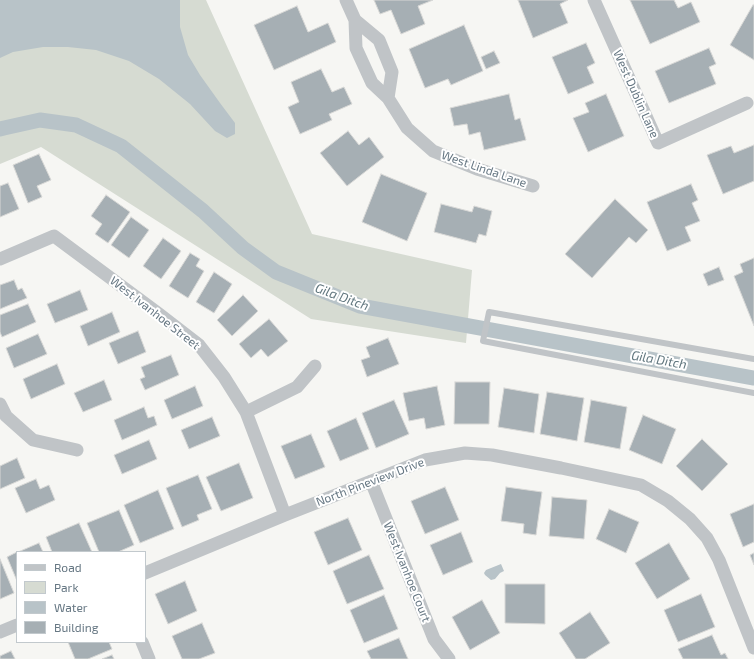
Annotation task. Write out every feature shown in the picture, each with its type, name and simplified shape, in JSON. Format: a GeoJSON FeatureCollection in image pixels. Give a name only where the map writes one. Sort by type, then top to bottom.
{"type":"FeatureCollection","features":[{"type":"Feature","properties":{"kind":"street","name":"West Linda Lane"},"geometry":{"type":"LineString","coordinates":[[346,0],[355,20],[356,48],[372,83],[388,98],[407,128],[434,151],[477,169],[533,186]]}},
{"type":"Feature","properties":{"kind":"street","name":"West Dublin Lane"},"geometry":{"type":"LineString","coordinates":[[594,0],[658,143],[747,103]]}},
{"type":"Feature","properties":{"kind":"street","name":"West Linda Lane"},"geometry":{"type":"LineString","coordinates":[[355,20],[378,40],[384,53],[392,72],[388,98]]}},
{"type":"Feature","properties":{"kind":"street","name":"West Ivanhoe Street"},"geometry":{"type":"LineString","coordinates":[[0,259],[54,236],[198,345],[224,377],[246,412],[286,515]]}},
{"type":"Feature","properties":{"kind":"street"},"geometry":{"type":"LineString","coordinates":[[246,412],[297,387],[315,366]]}},
{"type":"Feature","properties":{"kind":"street"},"geometry":{"type":"LineString","coordinates":[[0,404],[6,416],[33,440],[77,450]]}},
{"type":"Feature","properties":{"kind":"street","name":"North Pineview Drive"},"geometry":{"type":"LineString","coordinates":[[146,573],[425,460],[465,453],[492,455],[641,485],[668,501],[690,519],[707,538],[719,560],[754,648]]}},
{"type":"Feature","properties":{"kind":"street","name":"West Ivanhoe Court"},"geometry":{"type":"LineString","coordinates":[[371,481],[434,639],[449,659]]}},
{"type":"Feature","properties":{"kind":"street"},"geometry":{"type":"LineString","coordinates":[[0,632],[16,625]]}},
{"type":"Feature","properties":{"kind":"street"},"geometry":{"type":"LineString","coordinates":[[142,643],[148,659]]}},
{"type":"Feature","properties":{"kind":"lane"},"geometry":{"type":"LineString","coordinates":[[754,359],[489,312],[483,341],[754,393]]}},
{"type":"Feature","properties":{"kind":"green space"},"geometry":{"type":"Polygon","coordinates":[[[0,0],[206,0],[312,234],[472,270],[466,343],[311,319],[41,147],[0,164],[0,0]]]}},
{"type":"Feature","properties":{"kind":"water"},"geometry":{"type":"Polygon","coordinates":[[[0,0],[180,0],[180,27],[188,55],[200,75],[235,123],[235,134],[227,138],[215,131],[190,104],[159,79],[129,61],[96,50],[68,47],[43,47],[13,52],[0,58],[0,0]]]}},
{"type":"Feature","properties":{"kind":"water"},"geometry":{"type":"Polygon","coordinates":[[[501,564],[504,571],[495,579],[491,580],[485,575],[484,573],[486,570],[501,564]]]}},
{"type":"Feature","properties":{"kind":"building"},"geometry":{"type":"Polygon","coordinates":[[[374,0],[433,0],[418,6],[425,24],[401,34],[391,10],[380,14],[374,0]]]}},
{"type":"Feature","properties":{"kind":"building"},"geometry":{"type":"Polygon","coordinates":[[[518,0],[568,0],[560,4],[568,23],[533,38],[518,0]]]}},
{"type":"Feature","properties":{"kind":"building"},"geometry":{"type":"Polygon","coordinates":[[[630,0],[674,0],[678,8],[691,2],[700,22],[650,44],[630,0]]]}},
{"type":"Feature","properties":{"kind":"building"},"geometry":{"type":"Polygon","coordinates":[[[754,5],[754,60],[730,45],[754,5]]]}},
{"type":"Feature","properties":{"kind":"building"},"geometry":{"type":"Polygon","coordinates":[[[297,6],[308,32],[328,23],[336,42],[274,70],[254,25],[297,6]]]}},
{"type":"Feature","properties":{"kind":"building"},"geometry":{"type":"Polygon","coordinates":[[[464,25],[483,71],[451,85],[448,79],[425,88],[409,49],[464,25]]]}},
{"type":"Feature","properties":{"kind":"building"},"geometry":{"type":"Polygon","coordinates":[[[586,43],[595,63],[587,67],[594,83],[568,94],[552,57],[586,43]]]}},
{"type":"Feature","properties":{"kind":"building"},"geometry":{"type":"Polygon","coordinates":[[[709,48],[716,64],[709,67],[716,84],[669,103],[655,71],[709,48]]]}},
{"type":"Feature","properties":{"kind":"building"},"geometry":{"type":"Polygon","coordinates":[[[494,51],[500,63],[486,69],[481,57],[494,51]]]}},
{"type":"Feature","properties":{"kind":"building"},"geometry":{"type":"Polygon","coordinates":[[[321,69],[332,92],[344,87],[352,104],[329,114],[332,120],[300,134],[288,107],[299,102],[291,82],[321,69]]]}},
{"type":"Feature","properties":{"kind":"building"},"geometry":{"type":"Polygon","coordinates":[[[509,94],[515,120],[520,118],[526,140],[484,150],[480,132],[469,135],[467,124],[454,126],[450,108],[509,94]]]}},
{"type":"Feature","properties":{"kind":"building"},"geometry":{"type":"Polygon","coordinates":[[[606,94],[624,136],[588,152],[573,118],[589,112],[585,103],[606,94]]]}},
{"type":"Feature","properties":{"kind":"building"},"geometry":{"type":"Polygon","coordinates":[[[348,131],[359,145],[369,137],[384,157],[347,186],[320,153],[348,131]]]}},
{"type":"Feature","properties":{"kind":"building"},"geometry":{"type":"Polygon","coordinates":[[[754,145],[754,181],[723,194],[707,155],[731,146],[734,153],[754,145]]]}},
{"type":"Feature","properties":{"kind":"building"},"geometry":{"type":"Polygon","coordinates":[[[39,154],[51,180],[37,186],[42,197],[28,203],[13,165],[39,154]]]}},
{"type":"Feature","properties":{"kind":"building"},"geometry":{"type":"Polygon","coordinates":[[[381,174],[427,193],[407,241],[362,222],[381,174]]]}},
{"type":"Feature","properties":{"kind":"building"},"geometry":{"type":"Polygon","coordinates":[[[8,183],[19,209],[0,217],[0,186],[8,183]]]}},
{"type":"Feature","properties":{"kind":"building"},"geometry":{"type":"Polygon","coordinates":[[[691,184],[698,200],[692,203],[700,221],[685,227],[691,241],[667,251],[647,202],[691,184]]]}},
{"type":"Feature","properties":{"kind":"building"},"geometry":{"type":"Polygon","coordinates":[[[106,195],[130,212],[108,243],[95,234],[102,224],[91,216],[106,195]]]}},
{"type":"Feature","properties":{"kind":"building"},"geometry":{"type":"Polygon","coordinates":[[[615,199],[648,230],[636,243],[629,237],[592,278],[565,254],[615,199]]]}},
{"type":"Feature","properties":{"kind":"building"},"geometry":{"type":"Polygon","coordinates":[[[441,204],[472,212],[474,206],[492,211],[486,236],[479,234],[476,243],[434,232],[441,204]]]}},
{"type":"Feature","properties":{"kind":"building"},"geometry":{"type":"Polygon","coordinates":[[[131,217],[149,230],[129,258],[111,245],[131,217]]]}},
{"type":"Feature","properties":{"kind":"building"},"geometry":{"type":"Polygon","coordinates":[[[163,238],[181,251],[161,279],[143,266],[163,238]]]}},
{"type":"Feature","properties":{"kind":"building"},"geometry":{"type":"Polygon","coordinates":[[[190,253],[200,259],[196,266],[204,271],[188,298],[169,286],[190,253]]]}},
{"type":"Feature","properties":{"kind":"building"},"geometry":{"type":"Polygon","coordinates":[[[754,258],[754,326],[734,276],[743,272],[740,264],[754,258]]]}},
{"type":"Feature","properties":{"kind":"building"},"geometry":{"type":"Polygon","coordinates":[[[719,267],[724,280],[708,286],[703,274],[719,267]]]}},
{"type":"Feature","properties":{"kind":"building"},"geometry":{"type":"Polygon","coordinates":[[[214,272],[232,284],[214,313],[196,302],[214,272]]]}},
{"type":"Feature","properties":{"kind":"building"},"geometry":{"type":"Polygon","coordinates":[[[14,280],[18,290],[22,288],[27,298],[0,309],[0,285],[14,280]]]}},
{"type":"Feature","properties":{"kind":"building"},"geometry":{"type":"Polygon","coordinates":[[[80,290],[88,310],[55,323],[47,304],[80,290]]]}},
{"type":"Feature","properties":{"kind":"building"},"geometry":{"type":"Polygon","coordinates":[[[243,295],[258,311],[232,336],[217,320],[243,295]]]}},
{"type":"Feature","properties":{"kind":"building"},"geometry":{"type":"Polygon","coordinates":[[[28,304],[36,322],[2,337],[0,332],[0,315],[28,304]]]}},
{"type":"Feature","properties":{"kind":"building"},"geometry":{"type":"Polygon","coordinates":[[[112,312],[120,332],[88,346],[80,326],[112,312]]]}},
{"type":"Feature","properties":{"kind":"building"},"geometry":{"type":"Polygon","coordinates":[[[269,319],[288,341],[268,357],[261,349],[251,358],[239,344],[269,319]]]}},
{"type":"Feature","properties":{"kind":"building"},"geometry":{"type":"Polygon","coordinates":[[[138,331],[146,352],[118,364],[109,343],[138,331]]]}},
{"type":"Feature","properties":{"kind":"building"},"geometry":{"type":"Polygon","coordinates":[[[38,334],[47,354],[14,368],[6,348],[38,334]]]}},
{"type":"Feature","properties":{"kind":"building"},"geometry":{"type":"Polygon","coordinates":[[[388,338],[399,364],[367,377],[361,360],[370,357],[366,347],[388,338]]]}},
{"type":"Feature","properties":{"kind":"building"},"geometry":{"type":"Polygon","coordinates":[[[171,355],[179,375],[145,390],[140,379],[145,377],[141,367],[171,355]]]}},
{"type":"Feature","properties":{"kind":"building"},"geometry":{"type":"Polygon","coordinates":[[[57,364],[65,384],[31,399],[23,379],[57,364]]]}},
{"type":"Feature","properties":{"kind":"building"},"geometry":{"type":"Polygon","coordinates":[[[104,380],[112,400],[83,412],[74,393],[104,380]]]}},
{"type":"Feature","properties":{"kind":"building"},"geometry":{"type":"Polygon","coordinates":[[[455,382],[490,382],[489,424],[454,424],[455,382]]]}},
{"type":"Feature","properties":{"kind":"building"},"geometry":{"type":"Polygon","coordinates":[[[195,386],[203,406],[172,419],[164,400],[195,386]]]}},
{"type":"Feature","properties":{"kind":"building"},"geometry":{"type":"Polygon","coordinates":[[[437,386],[445,425],[426,429],[424,418],[409,421],[403,393],[437,386]]]}},
{"type":"Feature","properties":{"kind":"building"},"geometry":{"type":"Polygon","coordinates":[[[504,388],[539,394],[534,433],[498,427],[504,388]]]}},
{"type":"Feature","properties":{"kind":"building"},"geometry":{"type":"Polygon","coordinates":[[[547,392],[584,398],[577,441],[540,434],[547,392]]]}},
{"type":"Feature","properties":{"kind":"building"},"geometry":{"type":"Polygon","coordinates":[[[394,400],[409,434],[376,448],[362,413],[394,400]]]}},
{"type":"Feature","properties":{"kind":"building"},"geometry":{"type":"Polygon","coordinates":[[[591,400],[627,407],[620,449],[584,442],[591,400]]]}},
{"type":"Feature","properties":{"kind":"building"},"geometry":{"type":"Polygon","coordinates":[[[144,407],[148,418],[154,416],[157,425],[122,440],[114,420],[144,407]]]}},
{"type":"Feature","properties":{"kind":"building"},"geometry":{"type":"Polygon","coordinates":[[[643,415],[676,429],[662,464],[629,450],[643,415]]]}},
{"type":"Feature","properties":{"kind":"building"},"geometry":{"type":"Polygon","coordinates":[[[212,417],[220,436],[189,449],[181,430],[212,417]]]}},
{"type":"Feature","properties":{"kind":"building"},"geometry":{"type":"Polygon","coordinates":[[[356,418],[369,449],[340,461],[327,431],[356,418]]]}},
{"type":"Feature","properties":{"kind":"building"},"geometry":{"type":"Polygon","coordinates":[[[311,434],[325,467],[295,479],[281,446],[311,434]]]}},
{"type":"Feature","properties":{"kind":"building"},"geometry":{"type":"Polygon","coordinates":[[[702,439],[728,464],[702,491],[676,466],[702,439]]]}},
{"type":"Feature","properties":{"kind":"building"},"geometry":{"type":"Polygon","coordinates":[[[149,440],[157,459],[122,474],[114,455],[149,440]]]}},
{"type":"Feature","properties":{"kind":"building"},"geometry":{"type":"Polygon","coordinates":[[[17,458],[25,478],[0,489],[0,466],[17,458]]]}},
{"type":"Feature","properties":{"kind":"building"},"geometry":{"type":"Polygon","coordinates":[[[239,463],[253,498],[221,511],[206,477],[239,463]]]}},
{"type":"Feature","properties":{"kind":"building"},"geometry":{"type":"Polygon","coordinates":[[[198,475],[212,509],[197,515],[199,520],[182,527],[166,488],[198,475]]]}},
{"type":"Feature","properties":{"kind":"building"},"geometry":{"type":"Polygon","coordinates":[[[36,479],[40,489],[49,485],[55,500],[26,513],[15,488],[36,479]]]}},
{"type":"Feature","properties":{"kind":"building"},"geometry":{"type":"Polygon","coordinates":[[[445,487],[459,520],[425,534],[411,501],[445,487]]]}},
{"type":"Feature","properties":{"kind":"building"},"geometry":{"type":"Polygon","coordinates":[[[506,487],[542,492],[536,535],[523,533],[524,524],[501,521],[506,487]]]}},
{"type":"Feature","properties":{"kind":"building"},"geometry":{"type":"Polygon","coordinates":[[[158,490],[174,529],[140,543],[124,505],[158,490]]]}},
{"type":"Feature","properties":{"kind":"building"},"geometry":{"type":"Polygon","coordinates":[[[552,497],[587,500],[584,539],[549,536],[552,497]]]}},
{"type":"Feature","properties":{"kind":"building"},"geometry":{"type":"Polygon","coordinates":[[[754,504],[754,542],[743,547],[730,514],[754,504]]]}},
{"type":"Feature","properties":{"kind":"building"},"geometry":{"type":"Polygon","coordinates":[[[609,509],[639,522],[626,553],[596,539],[609,509]]]}},
{"type":"Feature","properties":{"kind":"building"},"geometry":{"type":"Polygon","coordinates":[[[119,510],[134,545],[120,551],[99,551],[87,523],[119,510]]]}},
{"type":"Feature","properties":{"kind":"building"},"geometry":{"type":"Polygon","coordinates":[[[348,518],[362,550],[328,565],[314,532],[348,518]]]}},
{"type":"Feature","properties":{"kind":"building"},"geometry":{"type":"Polygon","coordinates":[[[79,523],[92,551],[52,551],[46,537],[79,523]]]}},
{"type":"Feature","properties":{"kind":"building"},"geometry":{"type":"Polygon","coordinates":[[[461,532],[473,562],[443,575],[430,545],[461,532]]]}},
{"type":"Feature","properties":{"kind":"building"},"geometry":{"type":"Polygon","coordinates":[[[39,543],[43,551],[20,551],[39,543]]]}},
{"type":"Feature","properties":{"kind":"building"},"geometry":{"type":"Polygon","coordinates":[[[669,543],[690,579],[657,599],[635,563],[669,543]]]}},
{"type":"Feature","properties":{"kind":"building"},"geometry":{"type":"Polygon","coordinates":[[[16,552],[16,579],[7,557],[16,552]]]}},
{"type":"Feature","properties":{"kind":"building"},"geometry":{"type":"Polygon","coordinates":[[[754,553],[754,565],[750,555],[754,553]]]}},
{"type":"Feature","properties":{"kind":"building"},"geometry":{"type":"Polygon","coordinates":[[[369,555],[384,589],[347,604],[333,571],[369,555]]]}},
{"type":"Feature","properties":{"kind":"building"},"geometry":{"type":"Polygon","coordinates":[[[0,559],[14,593],[0,599],[0,559]]]}},
{"type":"Feature","properties":{"kind":"building"},"geometry":{"type":"Polygon","coordinates":[[[185,581],[197,611],[168,624],[155,594],[185,581]]]}},
{"type":"Feature","properties":{"kind":"building"},"geometry":{"type":"Polygon","coordinates":[[[505,584],[545,584],[545,624],[505,623],[505,584]]]}},
{"type":"Feature","properties":{"kind":"building"},"geometry":{"type":"Polygon","coordinates":[[[701,594],[715,627],[678,642],[664,610],[701,594]]]}},
{"type":"Feature","properties":{"kind":"building"},"geometry":{"type":"Polygon","coordinates":[[[384,595],[398,629],[364,643],[350,610],[384,595]]]}},
{"type":"Feature","properties":{"kind":"building"},"geometry":{"type":"Polygon","coordinates":[[[482,600],[500,633],[470,650],[452,617],[482,600]]]}},
{"type":"Feature","properties":{"kind":"building"},"geometry":{"type":"Polygon","coordinates":[[[590,612],[610,643],[585,659],[576,659],[559,633],[590,612]]]}},
{"type":"Feature","properties":{"kind":"building"},"geometry":{"type":"Polygon","coordinates":[[[202,623],[215,653],[199,659],[182,659],[172,636],[202,623]]]}},
{"type":"Feature","properties":{"kind":"building"},"geometry":{"type":"Polygon","coordinates":[[[712,635],[721,655],[725,653],[728,659],[683,659],[678,649],[712,635]]]}},
{"type":"Feature","properties":{"kind":"building"},"geometry":{"type":"Polygon","coordinates":[[[399,638],[408,659],[371,659],[367,651],[399,638]]]}},
{"type":"Feature","properties":{"kind":"building"},"geometry":{"type":"Polygon","coordinates":[[[68,643],[109,643],[112,649],[88,659],[75,659],[68,643]]]}},
{"type":"Feature","properties":{"kind":"building"},"geometry":{"type":"Polygon","coordinates":[[[11,651],[15,659],[0,659],[0,656],[11,651]]]}},
{"type":"Feature","properties":{"kind":"building"},"geometry":{"type":"Polygon","coordinates":[[[112,655],[114,659],[102,659],[112,655]]]}},
{"type":"Feature","properties":{"kind":"waterway","name":"Gila Ditch"},"geometry":{"type":"LineString","coordinates":[[0,129],[40,120],[76,125],[121,146],[203,211],[243,248],[276,272],[360,306],[754,378]]}}]}
